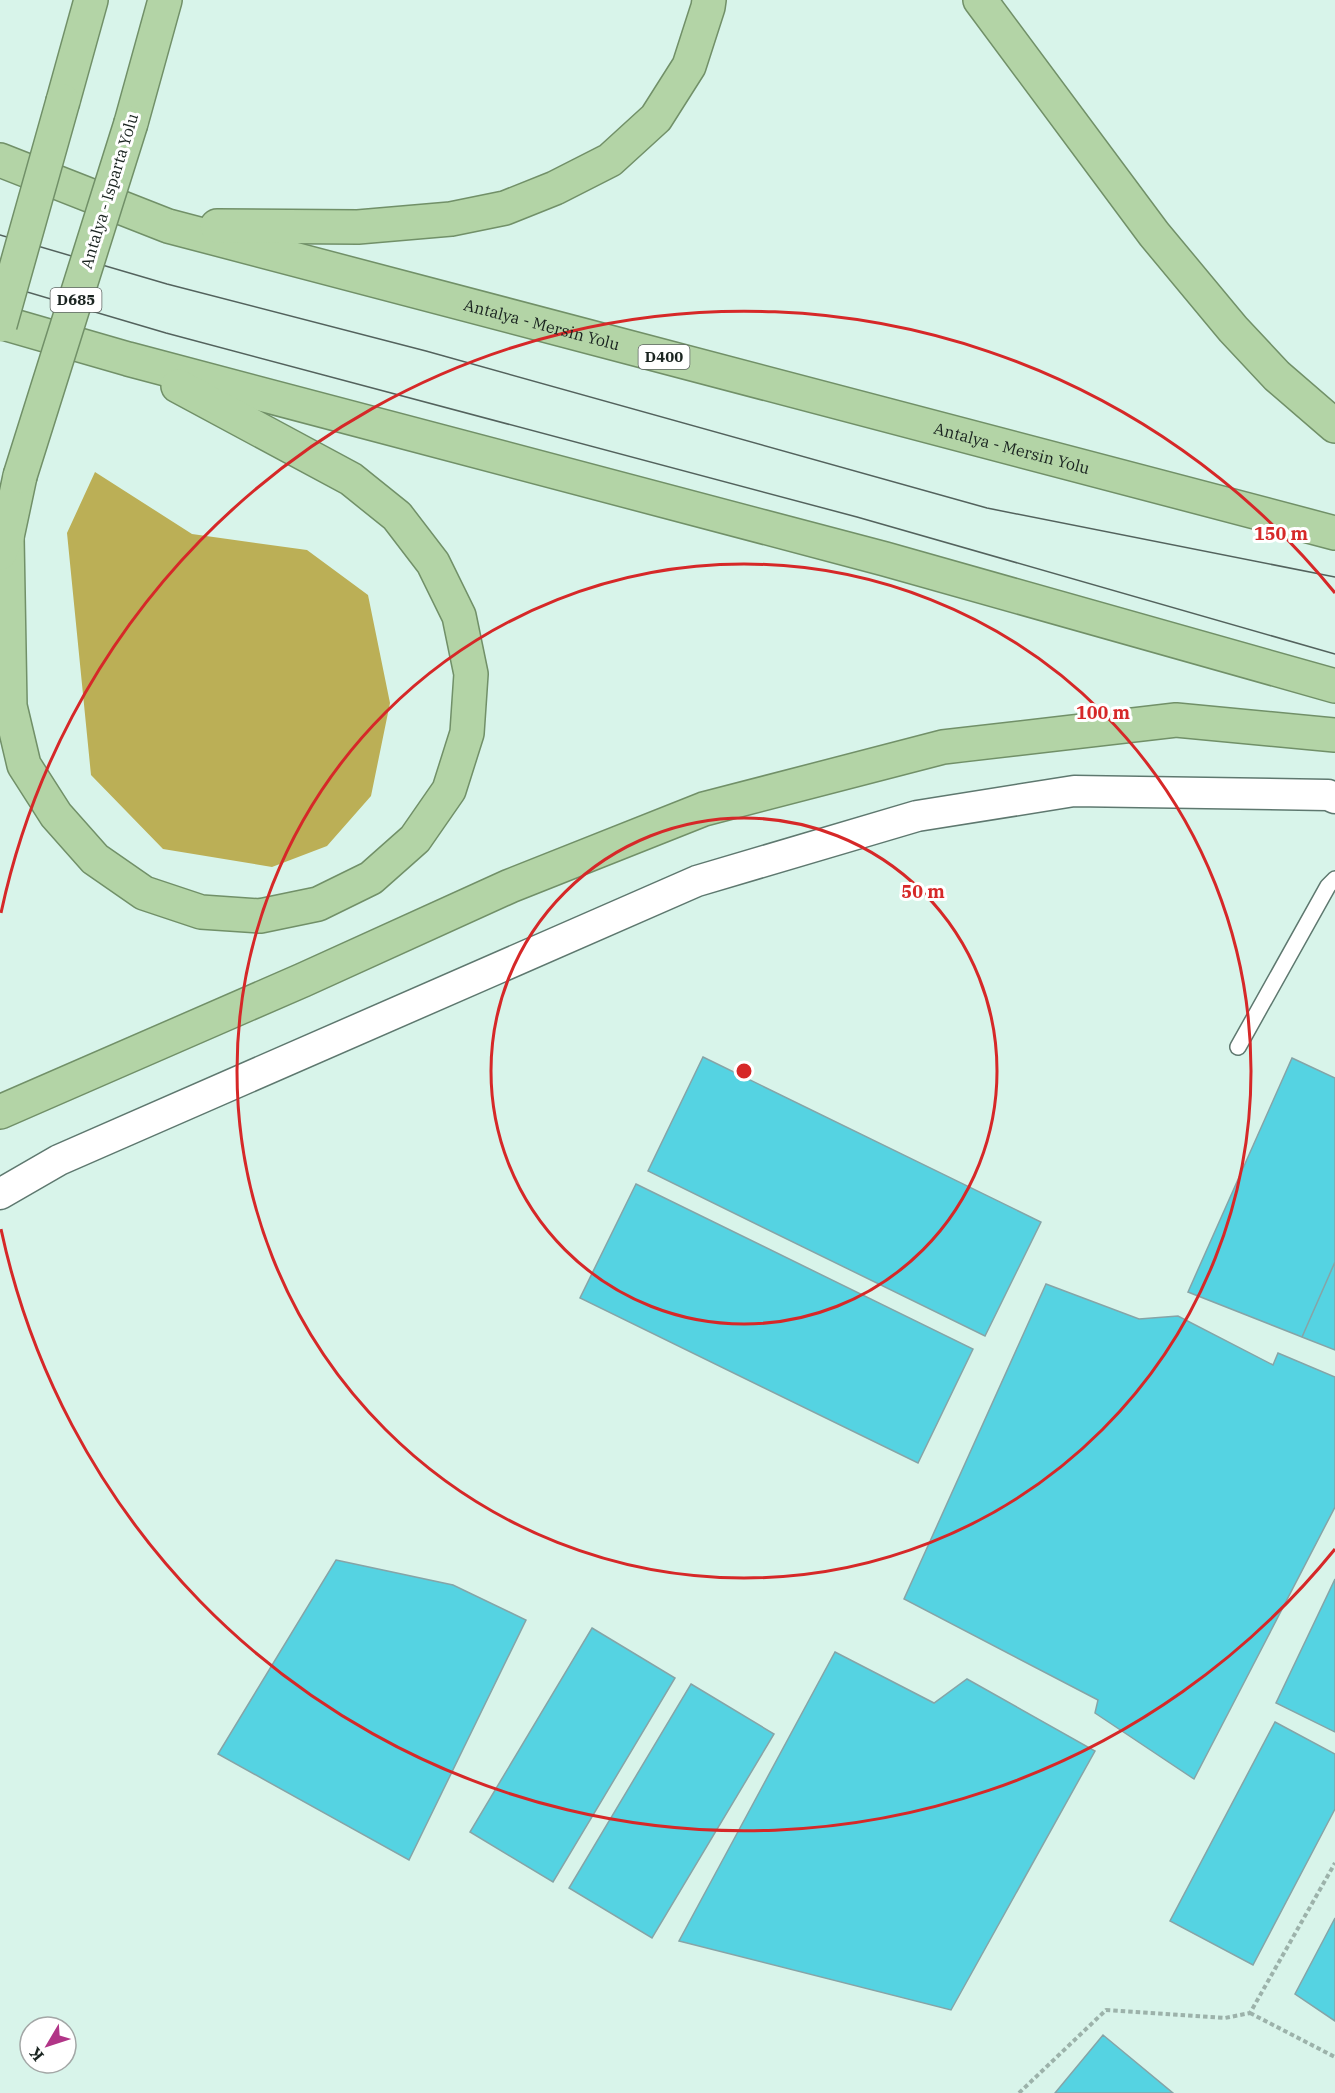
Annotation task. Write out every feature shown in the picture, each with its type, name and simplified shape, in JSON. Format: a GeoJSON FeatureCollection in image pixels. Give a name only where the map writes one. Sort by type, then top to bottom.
{"type":"FeatureCollection","features":[{"type":"Feature","properties":{"kind":"highway"},"geometry":{"type":"LineString","coordinates":[[91,0],[0,323],[873,556],[1335,686]]}},
{"type":"Feature","properties":{"kind":"highway","name":"Antalya - Isparta Yolu"},"geometry":{"type":"LineString","coordinates":[[128,359],[351,478],[397,516],[433,563],[459,616],[471,674],[467,733],[448,790],[416,839],[371,878],[318,904],[260,916],[201,912],[144,893],[95,859],[56,815],[24,765],[10,706],[3,545],[20,476],[131,123],[165,0]]}},
{"type":"Feature","properties":{"kind":"highway"},"geometry":{"type":"LineString","coordinates":[[168,226],[358,227],[451,219],[505,208],[545,192],[610,160],[656,118],[690,66],[709,0]]}},
{"type":"Feature","properties":{"kind":"highway"},"geometry":{"type":"LineString","coordinates":[[980,0],[1154,234],[1233,329],[1277,376],[1335,426]]}},
{"type":"Feature","properties":{"kind":"highway","name":"Antalya - Mersin Yolu"},"geometry":{"type":"LineString","coordinates":[[0,160],[168,226],[1335,533]]}},
{"type":"Feature","properties":{"kind":"highway"},"geometry":{"type":"LineString","coordinates":[[0,1112],[303,980],[510,886],[704,809],[943,747],[1013,738],[1176,720],[1335,735]]}},
{"type":"Feature","properties":{"kind":"street"},"geometry":{"type":"LineString","coordinates":[[0,1194],[59,1160],[697,881],[884,825],[917,816],[1074,791],[1328,795],[1335,798]]}},
{"type":"Feature","properties":{"kind":"lane"},"geometry":{"type":"LineString","coordinates":[[1238,1047],[1328,886],[1335,879]]}},
{"type":"Feature","properties":{"kind":"path"},"geometry":{"type":"LineString","coordinates":[[1250,2013],[1335,1863]]}},
{"type":"Feature","properties":{"kind":"path"},"geometry":{"type":"LineString","coordinates":[[1019,2093],[1106,2010],[1224,2018],[1250,2013],[1335,2057]]}},
{"type":"Feature","properties":{"kind":"shaded area"},"geometry":{"type":"Polygon","coordinates":[[[95,472],[192,534],[307,550],[368,595],[390,703],[371,796],[327,846],[272,867],[163,849],[91,775],[67,533],[95,472]]]}},
{"type":"Feature","properties":{"kind":"building"},"geometry":{"type":"Polygon","coordinates":[[[703,1057],[1041,1222],[985,1336],[648,1171],[703,1057]]]}},
{"type":"Feature","properties":{"kind":"building"},"geometry":{"type":"Polygon","coordinates":[[[1292,1058],[1335,1078],[1335,1262],[1302,1337],[1188,1292],[1292,1058]]]}},
{"type":"Feature","properties":{"kind":"building"},"geometry":{"type":"Polygon","coordinates":[[[636,1184],[973,1349],[918,1463],[580,1298],[636,1184]]]}},
{"type":"Feature","properties":{"kind":"building"},"geometry":{"type":"Polygon","coordinates":[[[1335,1262],[1335,1350],[1302,1337],[1335,1262]]]}},
{"type":"Feature","properties":{"kind":"building"},"geometry":{"type":"Polygon","coordinates":[[[1046,1284],[1139,1319],[1178,1316],[1273,1365],[1278,1353],[1335,1377],[1335,1507],[1194,1779],[1095,1713],[1098,1700],[904,1599],[1046,1284]]]}},
{"type":"Feature","properties":{"kind":"building"},"geometry":{"type":"Polygon","coordinates":[[[336,1560],[453,1585],[526,1620],[409,1860],[218,1754],[336,1560]]]}},
{"type":"Feature","properties":{"kind":"building"},"geometry":{"type":"Polygon","coordinates":[[[1335,1579],[1335,1732],[1276,1703],[1335,1579]]]}},
{"type":"Feature","properties":{"kind":"building"},"geometry":{"type":"Polygon","coordinates":[[[592,1628],[675,1678],[553,1882],[470,1832],[592,1628]]]}},
{"type":"Feature","properties":{"kind":"building"},"geometry":{"type":"Polygon","coordinates":[[[835,1652],[934,1703],[967,1679],[1095,1751],[951,2010],[679,1941],[835,1652]]]}},
{"type":"Feature","properties":{"kind":"building"},"geometry":{"type":"Polygon","coordinates":[[[691,1684],[774,1734],[652,1938],[569,1888],[691,1684]]]}},
{"type":"Feature","properties":{"kind":"building"},"geometry":{"type":"Polygon","coordinates":[[[1275,1722],[1335,1754],[1335,1809],[1253,1965],[1170,1921],[1275,1722]]]}},
{"type":"Feature","properties":{"kind":"building"},"geometry":{"type":"Polygon","coordinates":[[[1335,1918],[1335,2021],[1295,1994],[1335,1918]]]}},
{"type":"Feature","properties":{"kind":"building"},"geometry":{"type":"Polygon","coordinates":[[[1103,2035],[1173,2093],[1055,2093],[1103,2035]]]}},
{"type":"Feature","properties":{"kind":"tram line"},"geometry":{"type":"LineString","coordinates":[[0,235],[167,284],[426,351],[987,508],[1335,577]]}},
{"type":"Feature","properties":{"kind":"tram line"},"geometry":{"type":"LineString","coordinates":[[0,284],[166,333],[857,517],[1335,654]]}}]}
